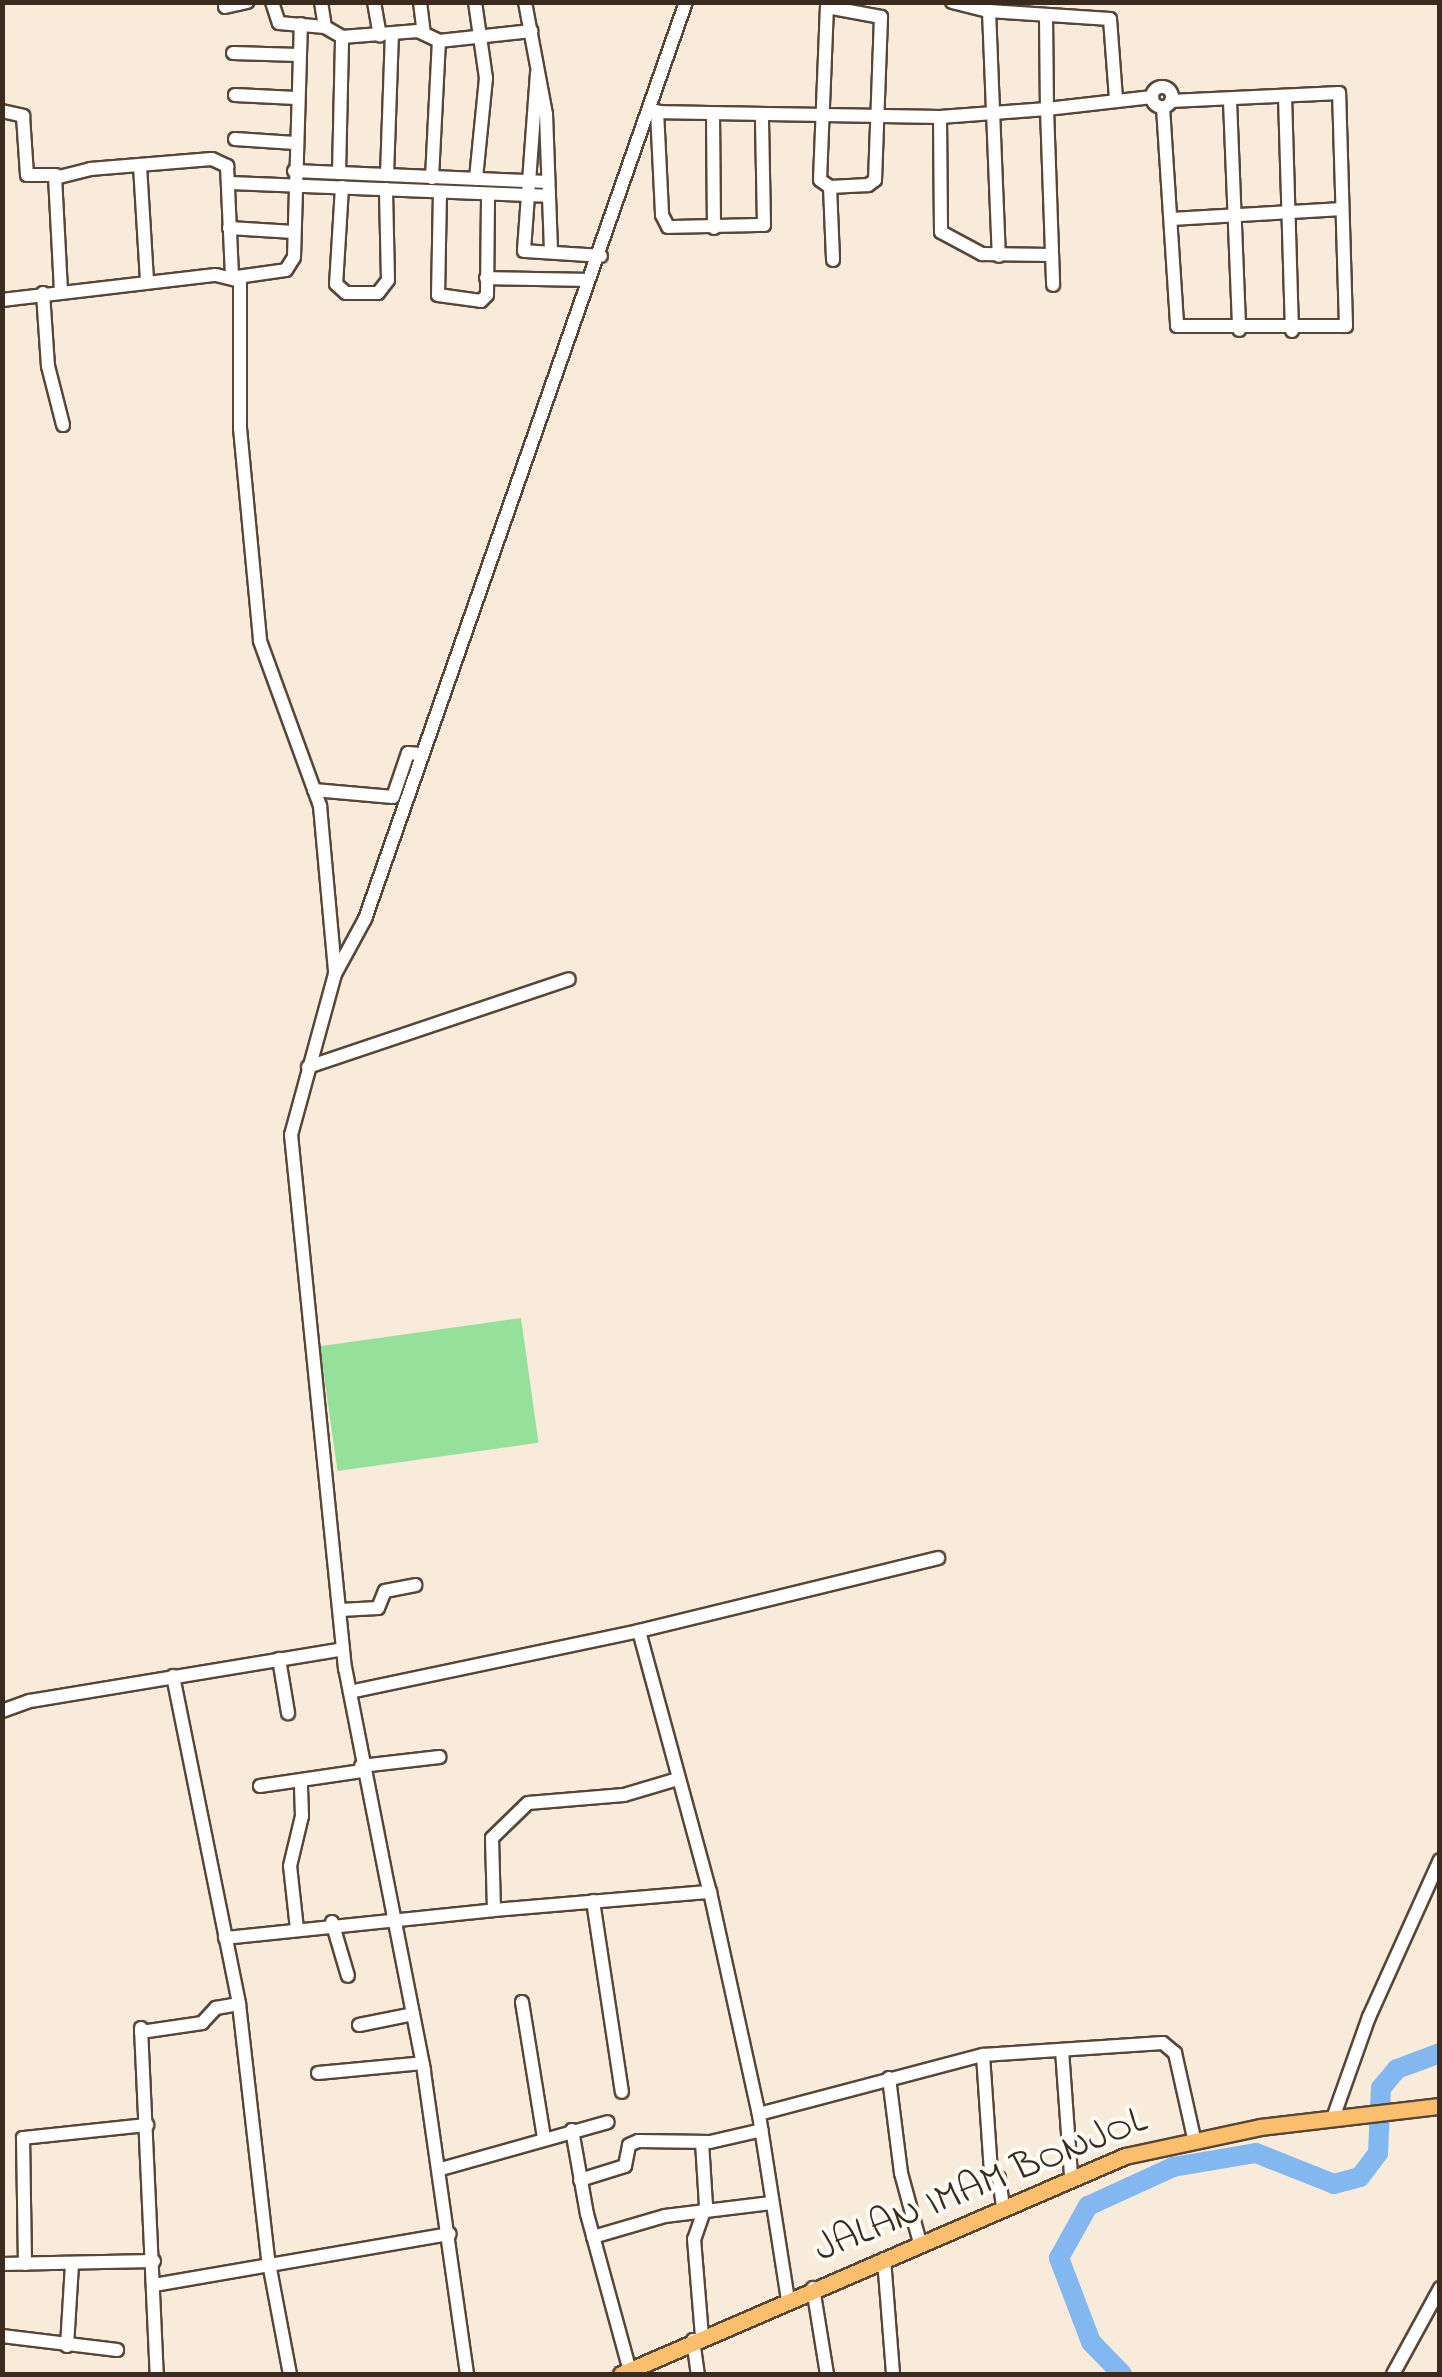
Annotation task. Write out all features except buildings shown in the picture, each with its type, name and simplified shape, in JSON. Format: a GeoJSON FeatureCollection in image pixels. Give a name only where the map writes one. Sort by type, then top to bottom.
{"type":"FeatureCollection","features":[{"type":"Feature","properties":{"kind":"main road","name":"JALAN IMAM BONJOL"},"geometry":{"type":"LineString","coordinates":[[626,2373],[1070,2177],[1194,2138],[1440,2106]]}},
{"type":"Feature","properties":{"kind":"street"},"geometry":{"type":"LineString","coordinates":[[226,7],[247,2]]}},
{"type":"Feature","properties":{"kind":"street"},"geometry":{"type":"LineString","coordinates":[[272,2],[280,23],[325,27],[342,37],[424,33],[438,41],[531,31]]}},
{"type":"Feature","properties":{"kind":"street"},"geometry":{"type":"LineString","coordinates":[[322,2],[325,27]]}},
{"type":"Feature","properties":{"kind":"street"},"geometry":{"type":"LineString","coordinates":[[342,37],[336,284],[346,293],[378,293],[388,280],[386,35],[374,2]]}},
{"type":"Feature","properties":{"kind":"street"},"geometry":{"type":"LineString","coordinates":[[420,2],[424,33]]}},
{"type":"Feature","properties":{"kind":"street"},"geometry":{"type":"LineString","coordinates":[[476,2],[486,78],[476,179]]}},
{"type":"Feature","properties":{"kind":"street"},"geometry":{"type":"LineString","coordinates":[[525,2],[548,189],[550,252]]}},
{"type":"Feature","properties":{"kind":"street"},"geometry":{"type":"LineString","coordinates":[[466,2374],[441,2169],[362,1769],[343,1644],[291,1135],[335,974],[365,919],[586,280],[601,256],[654,111],[686,2]]}},
{"type":"Feature","properties":{"kind":"street"},"geometry":{"type":"LineString","coordinates":[[952,2],[1053,12],[1114,23],[1116,100]]}},
{"type":"Feature","properties":{"kind":"street"},"geometry":{"type":"LineString","coordinates":[[832,6],[881,17],[874,180],[830,187],[820,180],[822,118],[832,6]]}},
{"type":"Feature","properties":{"kind":"street"},"geometry":{"type":"LineString","coordinates":[[999,9],[994,115],[999,256]]}},
{"type":"Feature","properties":{"kind":"street"},"geometry":{"type":"LineString","coordinates":[[1053,12],[1047,109],[1053,285]]}},
{"type":"Feature","properties":{"kind":"street"},"geometry":{"type":"LineString","coordinates":[[2,300],[43,292],[286,270],[294,256],[301,24]]}},
{"type":"Feature","properties":{"kind":"street"},"geometry":{"type":"LineString","coordinates":[[432,178],[438,41]]}},
{"type":"Feature","properties":{"kind":"street"},"geometry":{"type":"LineString","coordinates":[[233,53],[299,55]]}},
{"type":"Feature","properties":{"kind":"street"},"geometry":{"type":"LineString","coordinates":[[536,72],[524,251],[601,256]]}},
{"type":"Feature","properties":{"kind":"street"},"geometry":{"type":"LineString","coordinates":[[234,95],[296,98]]}},
{"type":"Feature","properties":{"kind":"street"},"geometry":{"type":"LineString","coordinates":[[654,111],[940,118],[1116,100],[1230,101],[1340,95],[1346,326],[1239,330],[1176,324],[1173,220],[1162,102]]}},
{"type":"Feature","properties":{"kind":"street"},"geometry":{"type":"LineString","coordinates":[[1286,96],[1292,330]]}},
{"type":"Feature","properties":{"kind":"street"},"geometry":{"type":"LineString","coordinates":[[1230,101],[1239,330]]}},
{"type":"Feature","properties":{"kind":"street"},"geometry":{"type":"LineString","coordinates":[[2,111],[23,116],[27,175],[220,161],[230,183],[234,276],[243,297],[242,464],[260,640],[323,824],[335,974]]}},
{"type":"Feature","properties":{"kind":"street"},"geometry":{"type":"LineString","coordinates":[[654,111],[663,226],[764,225],[762,116]]}},
{"type":"Feature","properties":{"kind":"street"},"geometry":{"type":"LineString","coordinates":[[713,114],[714,228]]}},
{"type":"Feature","properties":{"kind":"street"},"geometry":{"type":"LineString","coordinates":[[940,118],[940,230],[999,256],[1051,255]]}},
{"type":"Feature","properties":{"kind":"street"},"geometry":{"type":"LineString","coordinates":[[235,139],[295,143]]}},
{"type":"Feature","properties":{"kind":"street"},"geometry":{"type":"LineString","coordinates":[[140,166],[147,282]]}},
{"type":"Feature","properties":{"kind":"street"},"geometry":{"type":"LineString","coordinates":[[56,175],[61,291]]}},
{"type":"Feature","properties":{"kind":"street"},"geometry":{"type":"LineString","coordinates":[[230,183],[294,178],[386,182],[432,178],[476,179],[548,189]]}},
{"type":"Feature","properties":{"kind":"street"},"geometry":{"type":"LineString","coordinates":[[386,182],[440,192],[488,194],[527,188]]}},
{"type":"Feature","properties":{"kind":"street"},"geometry":{"type":"LineString","coordinates":[[830,187],[833,260]]}},
{"type":"Feature","properties":{"kind":"street"},"geometry":{"type":"LineString","coordinates":[[440,192],[438,295],[481,301],[486,278],[488,194]]}},
{"type":"Feature","properties":{"kind":"street"},"geometry":{"type":"LineString","coordinates":[[1173,220],[1342,209]]}},
{"type":"Feature","properties":{"kind":"street"},"geometry":{"type":"LineString","coordinates":[[230,228],[294,232]]}},
{"type":"Feature","properties":{"kind":"street"},"geometry":{"type":"LineString","coordinates":[[486,278],[586,280]]}},
{"type":"Feature","properties":{"kind":"street"},"geometry":{"type":"LineString","coordinates":[[43,292],[48,366],[62,425]]}},
{"type":"Feature","properties":{"kind":"street"},"geometry":{"type":"LineString","coordinates":[[314,790],[393,796],[408,753],[421,754]]}},
{"type":"Feature","properties":{"kind":"street"},"geometry":{"type":"LineString","coordinates":[[308,1067],[568,979]]}},
{"type":"Feature","properties":{"kind":"street"},"geometry":{"type":"LineString","coordinates":[[350,1692],[639,1631],[938,1558]]}},
{"type":"Feature","properties":{"kind":"street"},"geometry":{"type":"LineString","coordinates":[[341,1614],[378,1608],[384,1591],[414,1585]]}},
{"type":"Feature","properties":{"kind":"street"},"geometry":{"type":"LineString","coordinates":[[639,1631],[710,1892],[760,2114],[788,2300]]}},
{"type":"Feature","properties":{"kind":"street"},"geometry":{"type":"LineString","coordinates":[[2,1712],[173,1676],[280,1660],[343,1644]]}},
{"type":"Feature","properties":{"kind":"street"},"geometry":{"type":"LineString","coordinates":[[280,1660],[288,1713]]}},
{"type":"Feature","properties":{"kind":"street"},"geometry":{"type":"LineString","coordinates":[[173,1676],[239,2004],[269,2264],[290,2374]]}},
{"type":"Feature","properties":{"kind":"street"},"geometry":{"type":"LineString","coordinates":[[260,1786],[301,1783],[439,1757]]}},
{"type":"Feature","properties":{"kind":"street"},"geometry":{"type":"LineString","coordinates":[[494,1910],[492,1838],[528,1803],[624,1794],[678,1779]]}},
{"type":"Feature","properties":{"kind":"street"},"geometry":{"type":"LineString","coordinates":[[297,1929],[290,1866],[302,1816],[301,1783]]}},
{"type":"Feature","properties":{"kind":"street"},"geometry":{"type":"LineString","coordinates":[[1333,2118],[1368,2017],[1440,1860]]}},
{"type":"Feature","properties":{"kind":"street"},"geometry":{"type":"LineString","coordinates":[[225,1938],[332,1922],[710,1892]]}},
{"type":"Feature","properties":{"kind":"street"},"geometry":{"type":"LineString","coordinates":[[593,1901],[622,2092]]}},
{"type":"Feature","properties":{"kind":"street"},"geometry":{"type":"LineString","coordinates":[[332,1922],[348,1976]]}},
{"type":"Feature","properties":{"kind":"street"},"geometry":{"type":"LineString","coordinates":[[522,2002],[544,2138]]}},
{"type":"Feature","properties":{"kind":"street"},"geometry":{"type":"LineString","coordinates":[[157,2374],[141,2030],[202,2023],[216,2008],[239,2004]]}},
{"type":"Feature","properties":{"kind":"street"},"geometry":{"type":"LineString","coordinates":[[359,2025],[413,2014]]}},
{"type":"Feature","properties":{"kind":"street"},"geometry":{"type":"LineString","coordinates":[[760,2114],[983,2055],[1168,2044],[1194,2138]]}},
{"type":"Feature","properties":{"kind":"street"},"geometry":{"type":"LineString","coordinates":[[1062,2050],[1070,2177]]}},
{"type":"Feature","properties":{"kind":"street"},"geometry":{"type":"LineString","coordinates":[[983,2055],[990,2174],[998,2177],[1003,2206]]}},
{"type":"Feature","properties":{"kind":"street"},"geometry":{"type":"LineString","coordinates":[[318,2073],[423,2064]]}},
{"type":"Feature","properties":{"kind":"street"},"geometry":{"type":"LineString","coordinates":[[889,2078],[901,2173],[920,2242]]}},
{"type":"Feature","properties":{"kind":"street"},"geometry":{"type":"LineString","coordinates":[[441,2169],[608,2122]]}},
{"type":"Feature","properties":{"kind":"street"},"geometry":{"type":"LineString","coordinates":[[25,2264],[23,2138],[146,2125]]}},
{"type":"Feature","properties":{"kind":"street"},"geometry":{"type":"LineString","coordinates":[[572,2130],[580,2180],[626,2373]]}},
{"type":"Feature","properties":{"kind":"street"},"geometry":{"type":"LineString","coordinates":[[580,2180],[626,2166],[629,2145],[638,2141],[702,2142],[762,2130]]}},
{"type":"Feature","properties":{"kind":"street"},"geometry":{"type":"LineString","coordinates":[[698,2374],[694,2239],[704,2212],[702,2142]]}},
{"type":"Feature","properties":{"kind":"street"},"geometry":{"type":"LineString","coordinates":[[593,2238],[704,2212],[771,2203]]}},
{"type":"Feature","properties":{"kind":"street"},"geometry":{"type":"LineString","coordinates":[[154,2285],[450,2234]]}},
{"type":"Feature","properties":{"kind":"street"},"geometry":{"type":"LineString","coordinates":[[884,2258],[893,2374]]}},
{"type":"Feature","properties":{"kind":"street"},"geometry":{"type":"LineString","coordinates":[[2,2264],[154,2262]]}},
{"type":"Feature","properties":{"kind":"street"},"geometry":{"type":"LineString","coordinates":[[67,2346],[72,2264]]}},
{"type":"Feature","properties":{"kind":"street"},"geometry":{"type":"LineString","coordinates":[[813,2288],[827,2374]]}},
{"type":"Feature","properties":{"kind":"street"},"geometry":{"type":"LineString","coordinates":[[1392,2374],[1440,2288]]}},
{"type":"Feature","properties":{"kind":"street"},"geometry":{"type":"LineString","coordinates":[[2,2336],[117,2350]]}},
{"type":"Feature","properties":{"kind":"green space"},"geometry":{"type":"Polygon","coordinates":[[[521,1318],[539,1443],[338,1471],[320,1346],[521,1318]]]}},
{"type":"Feature","properties":{"kind":"waterway"},"geometry":{"type":"LineString","coordinates":[[1122,2374],[1091,2342],[1059,2258],[1088,2206],[1173,2167],[1256,2153],[1334,2184],[1360,2177],[1378,2153],[1381,2088],[1397,2069],[1440,2053]]}}]}
